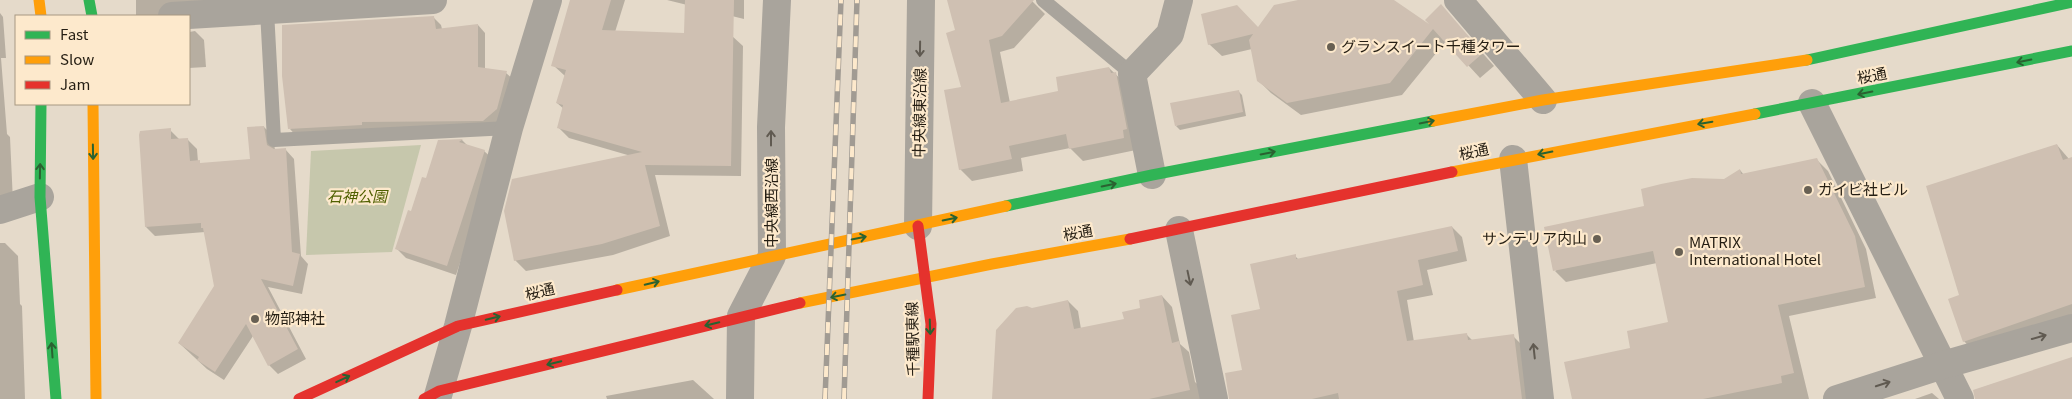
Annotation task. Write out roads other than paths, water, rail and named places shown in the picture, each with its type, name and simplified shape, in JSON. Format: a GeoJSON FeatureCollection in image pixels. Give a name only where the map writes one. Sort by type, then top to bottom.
{"type":"FeatureCollection","features":[{"type":"Feature","properties":{"kind":"street"},"geometry":{"type":"LineString","coordinates":[[39,0],[41,15]]}},
{"type":"Feature","properties":{"kind":"street"},"geometry":{"type":"LineString","coordinates":[[89,0],[92,15]]}},
{"type":"Feature","properties":{"kind":"street"},"geometry":{"type":"LineString","coordinates":[[190,15],[267,12],[433,0]]}},
{"type":"Feature","properties":{"kind":"street"},"geometry":{"type":"LineString","coordinates":[[433,396],[458,326],[509,128],[548,0]]}},
{"type":"Feature","properties":{"kind":"street","name":"中央線西沿線"},"geometry":{"type":"LineString","coordinates":[[740,399],[741,316],[772,256],[771,127],[777,0]]}},
{"type":"Feature","properties":{"kind":"street","name":"中央線東沿線"},"geometry":{"type":"LineString","coordinates":[[918,226],[921,0]]}},
{"type":"Feature","properties":{"kind":"street"},"geometry":{"type":"LineString","coordinates":[[1152,175],[1132,74],[1170,34],[1179,0]]}},
{"type":"Feature","properties":{"kind":"street"},"geometry":{"type":"LineString","coordinates":[[1458,0],[1543,100]]}},
{"type":"Feature","properties":{"kind":"street","name":"桜通"},"geometry":{"type":"LineString","coordinates":[[299,399],[458,326],[799,250],[1152,175],[1543,100],[1788,64],[2072,2]]}},
{"type":"Feature","properties":{"kind":"street","name":"桜通"},"geometry":{"type":"LineString","coordinates":[[741,316],[925,278],[1179,230],[1513,159],[1812,103],[2072,51]]}},
{"type":"Feature","properties":{"kind":"street"},"geometry":{"type":"LineString","coordinates":[[1812,103],[1960,399]]}},
{"type":"Feature","properties":{"kind":"street"},"geometry":{"type":"LineString","coordinates":[[41,105],[40,197],[56,399]]}},
{"type":"Feature","properties":{"kind":"street"},"geometry":{"type":"LineString","coordinates":[[93,105],[96,399]]}},
{"type":"Feature","properties":{"kind":"street"},"geometry":{"type":"LineString","coordinates":[[1513,159],[1540,399]]}},
{"type":"Feature","properties":{"kind":"street"},"geometry":{"type":"LineString","coordinates":[[0,210],[40,197]]}},
{"type":"Feature","properties":{"kind":"street","name":"千種駅東線"},"geometry":{"type":"LineString","coordinates":[[918,226],[931,324],[928,399]]}},
{"type":"Feature","properties":{"kind":"street"},"geometry":{"type":"LineString","coordinates":[[1179,230],[1214,399]]}},
{"type":"Feature","properties":{"kind":"street"},"geometry":{"type":"LineString","coordinates":[[433,396],[741,316]]}},
{"type":"Feature","properties":{"kind":"street"},"geometry":{"type":"LineString","coordinates":[[1837,399],[1943,365],[2072,328]]}},
{"type":"Feature","properties":{"kind":"lane"},"geometry":{"type":"LineString","coordinates":[[1043,0],[1132,74]]}},
{"type":"Feature","properties":{"kind":"lane"},"geometry":{"type":"LineString","coordinates":[[267,12],[274,140],[509,128]]}},
{"type":"Feature","properties":{"kind":"railway"},"geometry":{"type":"LineString","coordinates":[[825,399],[841,0]]}},
{"type":"Feature","properties":{"kind":"railway"},"geometry":{"type":"LineString","coordinates":[[844,399],[857,0]]}},
{"type":"Feature","properties":{"kind":"place","name":"グランスイート千種タワー"},"geometry":{"type":"Point","coordinates":[1331,47]}},
{"type":"Feature","properties":{"kind":"place","name":"ガイビ社ビル"},"geometry":{"type":"Point","coordinates":[1808,190]}},
{"type":"Feature","properties":{"kind":"place","name":"サンテリア内山"},"geometry":{"type":"Point","coordinates":[1597,239]}},
{"type":"Feature","properties":{"kind":"place","name":"MATRIX International Hotel"},"geometry":{"type":"Point","coordinates":[1679,252]}},
{"type":"Feature","properties":{"kind":"place","name":"物部神社"},"geometry":{"type":"Point","coordinates":[255,319]}},
{"type":"Feature","properties":{"kind":"park label","name":"石神公園"},"geometry":{"type":"Point","coordinates":[357,197]}}]}
